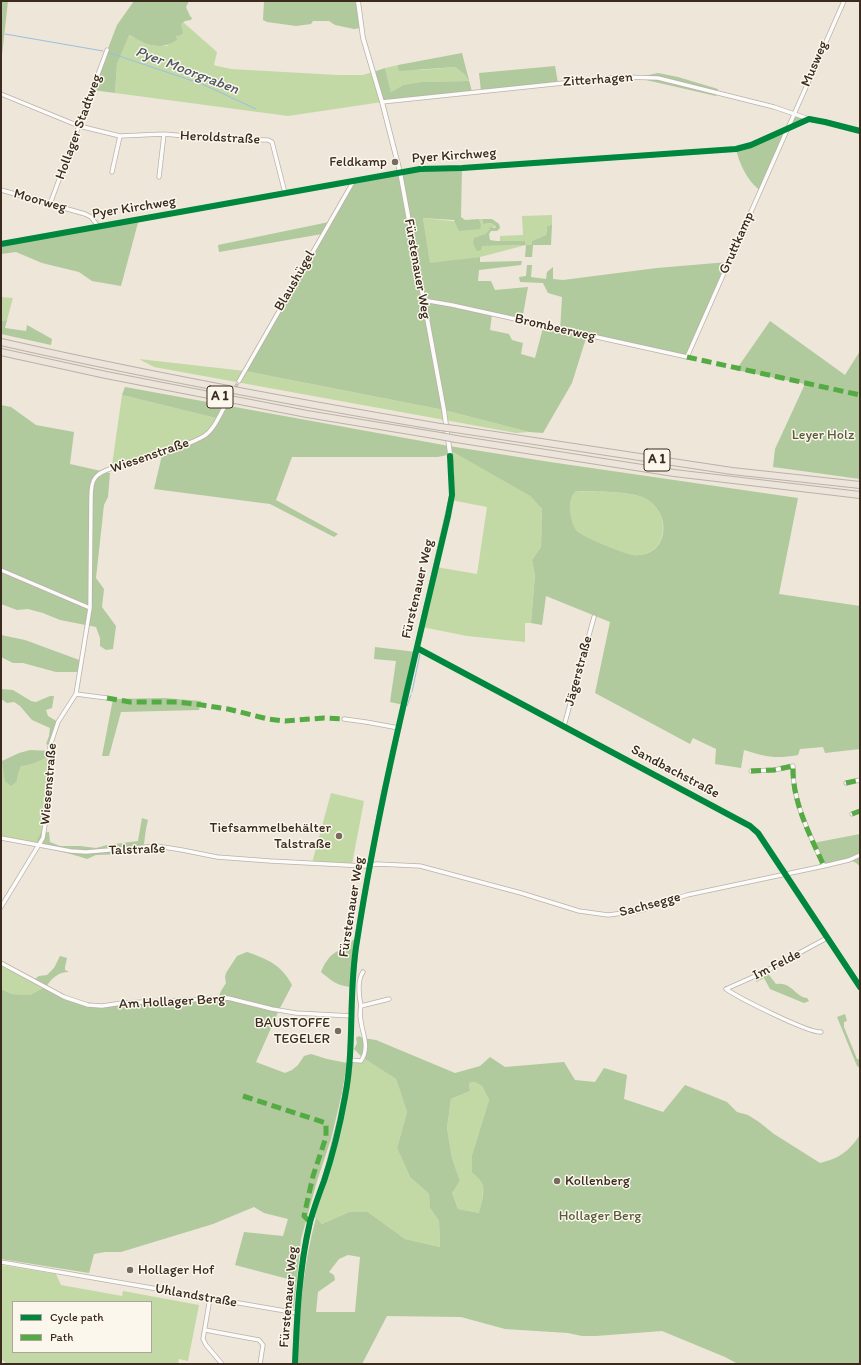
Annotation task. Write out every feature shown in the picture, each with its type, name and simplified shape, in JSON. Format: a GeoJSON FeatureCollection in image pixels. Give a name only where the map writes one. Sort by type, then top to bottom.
{"type":"FeatureCollection","features":[{"type":"Feature","properties":{"kind":"highway","name":"A 1"},"geometry":{"type":"LineString","coordinates":[[1,342],[108,366],[312,405],[440,427],[732,471],[860,485]]}},
{"type":"Feature","properties":{"kind":"highway","name":"A 1"},"geometry":{"type":"LineString","coordinates":[[1,352],[113,376],[307,414],[456,439],[674,473],[860,495]]}},
{"type":"Feature","properties":{"kind":"street","name":"Fürstenauer Weg"},"geometry":{"type":"LineString","coordinates":[[295,1364],[297,1313],[304,1251],[310,1222],[324,1180],[345,1098],[350,1060],[352,987],[356,946],[370,865],[383,796],[452,495],[451,460],[444,410],[400,172],[382,102],[363,38],[358,1]]}},
{"type":"Feature","properties":{"kind":"street","name":"Musweg"},"geometry":{"type":"LineString","coordinates":[[788,128],[844,1]]}},
{"type":"Feature","properties":{"kind":"street","name":"Hollager Stadtweg"},"geometry":{"type":"LineString","coordinates":[[50,204],[108,50]]}},
{"type":"Feature","properties":{"kind":"street","name":"Zitterhagen"},"geometry":{"type":"LineString","coordinates":[[382,102],[621,77],[658,78],[767,105],[809,119]]}},
{"type":"Feature","properties":{"kind":"street","name":"Heroldstraße"},"geometry":{"type":"LineString","coordinates":[[1,94],[79,126],[120,136],[164,134],[218,139],[268,140],[272,142],[285,193]]}},
{"type":"Feature","properties":{"kind":"street","name":"Pyer Kirchweg"},"geometry":{"type":"LineString","coordinates":[[1,244],[420,169],[462,168],[736,149],[751,145],[809,119]]}},
{"type":"Feature","properties":{"kind":"street"},"geometry":{"type":"LineString","coordinates":[[809,119],[860,131]]}},
{"type":"Feature","properties":{"kind":"street","name":"Gruttkamp"},"geometry":{"type":"LineString","coordinates":[[687,357],[788,128]]}},
{"type":"Feature","properties":{"kind":"street","name":"Heroldstraße"},"geometry":{"type":"LineString","coordinates":[[158,177],[164,134]]}},
{"type":"Feature","properties":{"kind":"street"},"geometry":{"type":"LineString","coordinates":[[112,172],[120,136]]}},
{"type":"Feature","properties":{"kind":"street","name":"Blaushügel"},"geometry":{"type":"LineString","coordinates":[[239,381],[352,182]]}},
{"type":"Feature","properties":{"kind":"street","name":"Moorweg"},"geometry":{"type":"LineString","coordinates":[[1,190],[91,217],[98,226]]}},
{"type":"Feature","properties":{"kind":"street","name":"Brombeerweg"},"geometry":{"type":"LineString","coordinates":[[423,300],[452,305],[687,357]]}},
{"type":"Feature","properties":{"kind":"street","name":"Wiesenstraße"},"geometry":{"type":"LineString","coordinates":[[1,907],[43,838],[48,804],[50,746],[58,722],[76,694],[90,608],[90,514],[94,478],[101,472],[136,462],[205,435],[215,424],[225,406]]}},
{"type":"Feature","properties":{"kind":"street"},"geometry":{"type":"LineString","coordinates":[[1,570],[90,608]]}},
{"type":"Feature","properties":{"kind":"street","name":"Jägerstraße"},"geometry":{"type":"LineString","coordinates":[[564,726],[594,617]]}},
{"type":"Feature","properties":{"kind":"street","name":"Sandbachstraße"},"geometry":{"type":"LineString","coordinates":[[417,648],[750,826],[758,833],[860,987]]}},
{"type":"Feature","properties":{"kind":"street"},"geometry":{"type":"LineString","coordinates":[[76,694],[107,698]]}},
{"type":"Feature","properties":{"kind":"street"},"geometry":{"type":"LineString","coordinates":[[344,719],[399,728]]}},
{"type":"Feature","properties":{"kind":"street"},"geometry":{"type":"LineString","coordinates":[[751,771],[774,770],[793,766],[794,785],[804,822],[824,866]]}},
{"type":"Feature","properties":{"kind":"street"},"geometry":{"type":"LineString","coordinates":[[846,783],[860,780]]}},
{"type":"Feature","properties":{"kind":"street"},"geometry":{"type":"LineString","coordinates":[[852,814],[860,811]]}},
{"type":"Feature","properties":{"kind":"street","name":"Talstraße"},"geometry":{"type":"LineString","coordinates":[[1,838],[71,851],[86,852],[157,846],[217,857],[365,866],[370,865]]}},
{"type":"Feature","properties":{"kind":"street","name":"Sachsegge"},"geometry":{"type":"LineString","coordinates":[[370,865],[400,864],[420,866],[521,893],[579,912],[608,915],[645,909],[687,895],[824,866],[849,860],[860,855]]}},
{"type":"Feature","properties":{"kind":"street","name":"Im Felde"},"geometry":{"type":"LineString","coordinates":[[821,1032],[815,1032],[745,1000],[726,989],[764,972],[827,938]]}},
{"type":"Feature","properties":{"kind":"street","name":"Am Hollager Berg"},"geometry":{"type":"LineString","coordinates":[[1,963],[64,998],[88,1005],[102,1006],[228,998],[272,1009],[296,1013],[352,1016]]}},
{"type":"Feature","properties":{"kind":"street"},"geometry":{"type":"LineString","coordinates":[[350,1060],[361,1061],[364,1056],[366,1039],[361,1026],[359,988],[360,975],[363,972]]}},
{"type":"Feature","properties":{"kind":"street"},"geometry":{"type":"LineString","coordinates":[[361,1006],[389,999]]}},
{"type":"Feature","properties":{"kind":"street","name":"Uhlandstraße"},"geometry":{"type":"LineString","coordinates":[[1,1262],[297,1313]]}},
{"type":"Feature","properties":{"kind":"street"},"geometry":{"type":"LineString","coordinates":[[210,1298],[203,1339],[206,1345],[222,1364]]}},
{"type":"Feature","properties":{"kind":"street"},"geometry":{"type":"LineString","coordinates":[[205,1330],[259,1340],[263,1345],[260,1364]]}},
{"type":"Feature","properties":{"kind":"green space"},"geometry":{"type":"Polygon","coordinates":[[[1,1],[8,1],[1,64],[1,1]]]}},
{"type":"Feature","properties":{"kind":"green space"},"geometry":{"type":"Polygon","coordinates":[[[134,1],[189,1],[186,7],[192,18],[191,20],[185,21],[181,24],[183,32],[181,35],[176,36],[177,40],[164,46],[147,44],[129,35],[117,64],[115,93],[92,90],[117,25],[134,1]]]}},
{"type":"Feature","properties":{"kind":"green space"},"geometry":{"type":"Polygon","coordinates":[[[264,1],[358,1],[361,28],[354,29],[335,25],[329,21],[313,21],[311,24],[296,26],[267,22],[263,20],[264,1]]]}},
{"type":"Feature","properties":{"kind":"green space"},"geometry":{"type":"Polygon","coordinates":[[[183,22],[217,52],[214,65],[231,69],[337,75],[363,75],[373,72],[382,102],[288,116],[115,93],[117,64],[128,35],[154,46],[167,46],[176,36],[183,32],[181,24],[183,22]]]}},
{"type":"Feature","properties":{"kind":"green space"},"geometry":{"type":"Polygon","coordinates":[[[462,53],[472,92],[481,91],[479,73],[555,66],[558,83],[382,102],[373,72],[385,68],[391,92],[403,85],[421,82],[469,81],[464,74],[455,67],[400,71],[398,69],[398,65],[462,53]]]}},
{"type":"Feature","properties":{"kind":"green space"},"geometry":{"type":"Polygon","coordinates":[[[398,65],[398,69],[421,70],[455,67],[464,74],[469,81],[421,82],[403,85],[391,92],[385,68],[398,65]]]}},
{"type":"Feature","properties":{"kind":"green space"},"geometry":{"type":"Polygon","coordinates":[[[658,73],[678,77],[718,89],[716,96],[646,80],[644,76],[658,73]]]}},
{"type":"Feature","properties":{"kind":"green space"},"geometry":{"type":"Polygon","coordinates":[[[794,114],[809,119],[787,128],[794,114]]]}},
{"type":"Feature","properties":{"kind":"green space"},"geometry":{"type":"Polygon","coordinates":[[[787,128],[760,190],[745,172],[739,160],[736,149],[751,145],[787,128]]]}},
{"type":"Feature","properties":{"kind":"green space"},"geometry":{"type":"Polygon","coordinates":[[[462,168],[461,217],[465,220],[479,219],[481,224],[480,229],[459,231],[454,220],[423,218],[430,263],[480,257],[480,262],[522,261],[521,265],[479,270],[478,281],[491,281],[495,290],[528,287],[522,320],[492,314],[490,330],[509,334],[512,340],[523,343],[521,354],[535,358],[543,328],[560,332],[562,297],[548,293],[543,283],[520,282],[519,277],[526,276],[527,265],[532,265],[531,277],[546,279],[547,272],[553,267],[553,279],[563,280],[657,268],[728,262],[686,356],[587,335],[572,383],[543,433],[529,432],[444,410],[245,371],[322,234],[219,252],[218,245],[329,222],[353,182],[404,172],[462,168]]]}},
{"type":"Feature","properties":{"kind":"green space"},"geometry":{"type":"Polygon","coordinates":[[[552,215],[552,224],[546,230],[546,235],[532,241],[533,245],[526,245],[525,241],[500,241],[500,236],[523,235],[522,216],[552,215]]]}},
{"type":"Feature","properties":{"kind":"green space"},"geometry":{"type":"Polygon","coordinates":[[[423,218],[481,224],[479,219],[482,219],[483,224],[491,223],[496,226],[485,234],[475,238],[482,246],[526,245],[480,257],[430,264],[423,218]]]}},
{"type":"Feature","properties":{"kind":"green space"},"geometry":{"type":"Polygon","coordinates":[[[139,219],[121,286],[92,281],[79,272],[42,263],[16,252],[1,254],[1,244],[139,219]]]}},
{"type":"Feature","properties":{"kind":"green space"},"geometry":{"type":"Polygon","coordinates":[[[482,219],[492,219],[499,224],[500,228],[497,231],[491,231],[489,234],[490,240],[525,241],[526,245],[482,246],[481,250],[477,251],[473,244],[474,238],[485,234],[490,229],[489,227],[495,228],[496,226],[491,223],[483,224],[482,219]]]}},
{"type":"Feature","properties":{"kind":"green space"},"geometry":{"type":"Polygon","coordinates":[[[552,224],[551,245],[533,245],[532,257],[525,257],[526,245],[532,245],[532,241],[546,235],[547,227],[552,224]]]}},
{"type":"Feature","properties":{"kind":"green space"},"geometry":{"type":"Polygon","coordinates":[[[1,297],[13,298],[7,320],[1,321],[1,297]]]}},
{"type":"Feature","properties":{"kind":"green space"},"geometry":{"type":"Polygon","coordinates":[[[7,320],[5,328],[26,331],[27,325],[52,339],[51,345],[1,334],[1,321],[7,320]]]}},
{"type":"Feature","properties":{"kind":"green space","name":"Leyer Holz"},"geometry":{"type":"Polygon","coordinates":[[[770,321],[845,375],[860,351],[860,479],[773,467],[775,449],[805,384],[736,370],[770,321]]]}},
{"type":"Feature","properties":{"kind":"green space"},"geometry":{"type":"Polygon","coordinates":[[[139,359],[245,371],[444,410],[529,432],[516,433],[154,367],[139,359]]]}},
{"type":"Feature","properties":{"kind":"green space"},"geometry":{"type":"Polygon","coordinates":[[[125,387],[449,446],[798,498],[779,594],[860,606],[860,749],[825,753],[823,747],[800,749],[798,755],[783,757],[765,756],[744,750],[741,768],[715,764],[716,749],[693,738],[690,744],[595,693],[610,622],[546,596],[542,625],[531,623],[535,575],[532,560],[541,547],[542,509],[530,496],[450,450],[447,455],[438,457],[292,457],[276,500],[338,534],[334,537],[270,504],[154,489],[162,450],[197,437],[206,432],[216,418],[122,395],[125,387]],[[576,491],[572,497],[570,511],[574,525],[577,531],[581,534],[604,545],[633,555],[644,554],[653,550],[659,544],[663,535],[661,516],[656,507],[648,500],[624,493],[576,491]]]}},
{"type":"Feature","properties":{"kind":"green space"},"geometry":{"type":"Polygon","coordinates":[[[122,395],[216,418],[206,432],[197,437],[162,450],[112,465],[122,395]]]}},
{"type":"Feature","properties":{"kind":"green space"},"geometry":{"type":"Polygon","coordinates":[[[1,405],[11,407],[36,425],[74,432],[70,464],[110,473],[108,497],[104,505],[96,578],[104,589],[102,607],[116,626],[113,649],[106,650],[100,646],[100,638],[96,627],[60,620],[28,609],[17,610],[1,604],[1,405]]]}},
{"type":"Feature","properties":{"kind":"green space"},"geometry":{"type":"Polygon","coordinates":[[[450,449],[530,496],[542,509],[541,547],[532,560],[535,575],[531,623],[525,623],[525,642],[467,636],[422,627],[436,567],[477,574],[487,507],[451,500],[450,449]]]}},
{"type":"Feature","properties":{"kind":"green space"},"geometry":{"type":"Polygon","coordinates":[[[576,491],[623,493],[648,500],[656,507],[661,516],[663,525],[659,544],[653,550],[644,554],[633,555],[604,545],[581,534],[577,531],[574,525],[570,511],[571,499],[576,491]]]}},
{"type":"Feature","properties":{"kind":"green space"},"geometry":{"type":"Polygon","coordinates":[[[1,635],[25,640],[82,661],[80,672],[56,672],[23,663],[13,663],[1,657],[1,635]]]}},
{"type":"Feature","properties":{"kind":"green space"},"geometry":{"type":"Polygon","coordinates":[[[375,647],[416,652],[404,705],[390,702],[396,661],[374,659],[375,647]]]}},
{"type":"Feature","properties":{"kind":"green space"},"geometry":{"type":"Polygon","coordinates":[[[1,689],[13,690],[31,701],[36,702],[50,696],[54,696],[52,708],[46,710],[48,716],[58,722],[50,746],[46,744],[50,728],[32,720],[20,706],[14,702],[7,703],[1,699],[1,689]]]}},
{"type":"Feature","properties":{"kind":"green space"},"geometry":{"type":"Polygon","coordinates":[[[164,698],[201,701],[199,710],[121,712],[109,756],[102,756],[113,699],[164,698]]]}},
{"type":"Feature","properties":{"kind":"green space"},"geometry":{"type":"Polygon","coordinates":[[[30,750],[50,751],[49,757],[32,764],[21,766],[17,781],[11,786],[5,781],[2,761],[19,753],[30,750]]]}},
{"type":"Feature","properties":{"kind":"green space"},"geometry":{"type":"Polygon","coordinates":[[[49,757],[45,832],[39,845],[1,837],[1,760],[4,770],[17,781],[21,766],[32,764],[49,757]]]}},
{"type":"Feature","properties":{"kind":"green space"},"geometry":{"type":"Polygon","coordinates":[[[331,793],[364,801],[352,864],[312,863],[331,793]]]}},
{"type":"Feature","properties":{"kind":"green space"},"geometry":{"type":"Polygon","coordinates":[[[142,818],[148,820],[143,850],[126,854],[96,855],[87,859],[39,845],[37,840],[41,833],[49,832],[50,842],[60,846],[96,848],[138,841],[142,818]]]}},
{"type":"Feature","properties":{"kind":"green space"},"geometry":{"type":"Polygon","coordinates":[[[860,834],[860,867],[853,861],[844,861],[824,866],[813,843],[860,834]]]}},
{"type":"Feature","properties":{"kind":"green space"},"geometry":{"type":"Polygon","coordinates":[[[357,939],[352,987],[342,986],[321,972],[332,954],[338,951],[343,944],[348,941],[357,939]]]}},
{"type":"Feature","properties":{"kind":"green space"},"geometry":{"type":"Polygon","coordinates":[[[247,952],[267,960],[279,968],[284,972],[292,985],[256,1062],[285,1073],[298,1065],[304,1056],[311,1054],[347,1063],[342,1093],[331,1139],[317,1181],[301,1239],[294,1308],[285,1308],[288,1279],[235,1265],[244,1232],[283,1236],[288,1219],[264,1213],[254,1207],[213,1224],[121,1252],[94,1254],[89,1273],[1,1259],[1,989],[12,994],[30,995],[45,987],[33,980],[39,976],[47,975],[54,968],[60,956],[67,958],[65,970],[69,972],[56,976],[46,987],[64,997],[88,1005],[218,999],[226,983],[226,973],[237,956],[247,952]]]}},
{"type":"Feature","properties":{"kind":"green space"},"geometry":{"type":"Polygon","coordinates":[[[1,963],[45,987],[30,995],[12,994],[1,989],[1,963]]]}},
{"type":"Feature","properties":{"kind":"green space"},"geometry":{"type":"Polygon","coordinates":[[[766,971],[776,984],[790,987],[803,997],[807,998],[809,1001],[804,1003],[770,989],[764,978],[756,982],[754,977],[766,971]]]}},
{"type":"Feature","properties":{"kind":"green space"},"geometry":{"type":"Polygon","coordinates":[[[845,1014],[847,1021],[844,1022],[844,1027],[857,1059],[860,1059],[860,1068],[857,1066],[837,1017],[845,1014]]]}},
{"type":"Feature","properties":{"kind":"green space","name":"Hollager Berg"},"geometry":{"type":"Polygon","coordinates":[[[359,1036],[376,1040],[455,1073],[480,1066],[490,1057],[505,1067],[564,1062],[575,1080],[595,1082],[604,1068],[627,1075],[624,1099],[663,1112],[685,1085],[727,1102],[737,1112],[748,1115],[774,1134],[820,1163],[843,1154],[852,1146],[860,1135],[860,1364],[738,1364],[725,1357],[662,1331],[582,1336],[568,1333],[505,1329],[461,1317],[387,1316],[362,1364],[298,1364],[302,1290],[316,1218],[322,1224],[349,1212],[368,1212],[405,1239],[440,1247],[439,1221],[430,1208],[429,1194],[410,1177],[397,1148],[407,1112],[396,1079],[363,1058],[354,1049],[357,1043],[356,1038],[359,1036]],[[475,1082],[469,1083],[470,1091],[451,1099],[447,1128],[452,1158],[460,1181],[452,1193],[458,1209],[479,1213],[483,1196],[483,1187],[479,1179],[472,1173],[472,1155],[489,1100],[482,1086],[475,1082]],[[348,1255],[339,1259],[329,1272],[334,1275],[335,1280],[318,1292],[316,1312],[355,1312],[360,1257],[348,1255]]]}},
{"type":"Feature","properties":{"kind":"green space"},"geometry":{"type":"Polygon","coordinates":[[[363,1058],[396,1079],[407,1112],[397,1148],[410,1177],[429,1194],[430,1208],[439,1221],[440,1247],[405,1239],[368,1212],[349,1212],[322,1224],[312,1215],[342,1113],[350,1060],[361,1061],[363,1058]]]}},
{"type":"Feature","properties":{"kind":"green space"},"geometry":{"type":"Polygon","coordinates":[[[475,1082],[482,1086],[489,1100],[472,1155],[472,1173],[482,1181],[483,1184],[479,1213],[458,1209],[452,1193],[460,1181],[452,1158],[447,1128],[451,1099],[470,1091],[469,1083],[475,1082]]]}},
{"type":"Feature","properties":{"kind":"green space"},"geometry":{"type":"Polygon","coordinates":[[[1,1265],[56,1274],[61,1285],[122,1296],[123,1291],[199,1305],[188,1361],[179,1359],[178,1364],[6,1364],[1,1358],[1,1265]]]}},
{"type":"Feature","properties":{"kind":"waterway","name":"Pyer Moorgraben"},"geometry":{"type":"LineString","coordinates":[[5,34],[103,51]]}},
{"type":"Feature","properties":{"kind":"waterway","name":"Pyer Moorgraben"},"geometry":{"type":"LineString","coordinates":[[110,53],[202,84],[256,109]]}},
{"type":"Feature","properties":{"kind":"waterway"},"geometry":{"type":"LineString","coordinates":[[412,692],[420,654]]}},
{"type":"Feature","properties":{"kind":"waterway"},"geometry":{"type":"LineString","coordinates":[[407,706],[411,695]]}},
{"type":"Feature","properties":{"kind":"tunnel"},"geometry":{"type":"LineString","coordinates":[[225,406],[239,381]]}},
{"type":"Feature","properties":{"kind":"marked path"},"geometry":{"type":"LineString","coordinates":[[687,357],[860,395]]}},
{"type":"Feature","properties":{"kind":"marked path"},"geometry":{"type":"LineString","coordinates":[[107,698],[130,702],[178,702],[202,705],[228,709],[268,719],[285,721],[324,718],[344,719]]}},
{"type":"Feature","properties":{"kind":"marked path"},"geometry":{"type":"LineString","coordinates":[[751,771],[774,770],[793,766],[795,792],[803,818],[824,866]]}},
{"type":"Feature","properties":{"kind":"marked path"},"geometry":{"type":"LineString","coordinates":[[846,783],[860,780]]}},
{"type":"Feature","properties":{"kind":"marked path"},"geometry":{"type":"LineString","coordinates":[[852,814],[860,811]]}},
{"type":"Feature","properties":{"kind":"marked path"},"geometry":{"type":"LineString","coordinates":[[243,1096],[326,1123],[326,1137],[313,1176],[304,1216],[310,1222]]}},
{"type":"Feature","properties":{"kind":"cycle path"},"geometry":{"type":"LineString","coordinates":[[1,244],[420,169],[462,168],[736,149],[751,145],[809,119],[860,131]]}},
{"type":"Feature","properties":{"kind":"cycle path"},"geometry":{"type":"LineString","coordinates":[[295,1364],[299,1292],[306,1239],[339,1129],[348,1077],[354,960],[366,887],[398,728],[448,516],[452,495],[450,456]]}},
{"type":"Feature","properties":{"kind":"cycle path"},"geometry":{"type":"LineString","coordinates":[[417,648],[750,826],[758,833],[860,987]]}},
{"type":"Feature","properties":{"kind":"place","name":"Feldkamp"},"geometry":{"type":"Point","coordinates":[395,162]}},
{"type":"Feature","properties":{"kind":"place","name":"Tiefsammelbehälter Talstraße"},"geometry":{"type":"Point","coordinates":[339,836]}},
{"type":"Feature","properties":{"kind":"place","name":"BAUSTOFFE TEGELER"},"geometry":{"type":"Point","coordinates":[338,1031]}},
{"type":"Feature","properties":{"kind":"place","name":"Kollenberg"},"geometry":{"type":"Point","coordinates":[557,1181]}},
{"type":"Feature","properties":{"kind":"place","name":"Hollager Hof"},"geometry":{"type":"Point","coordinates":[130,1270]}}]}
